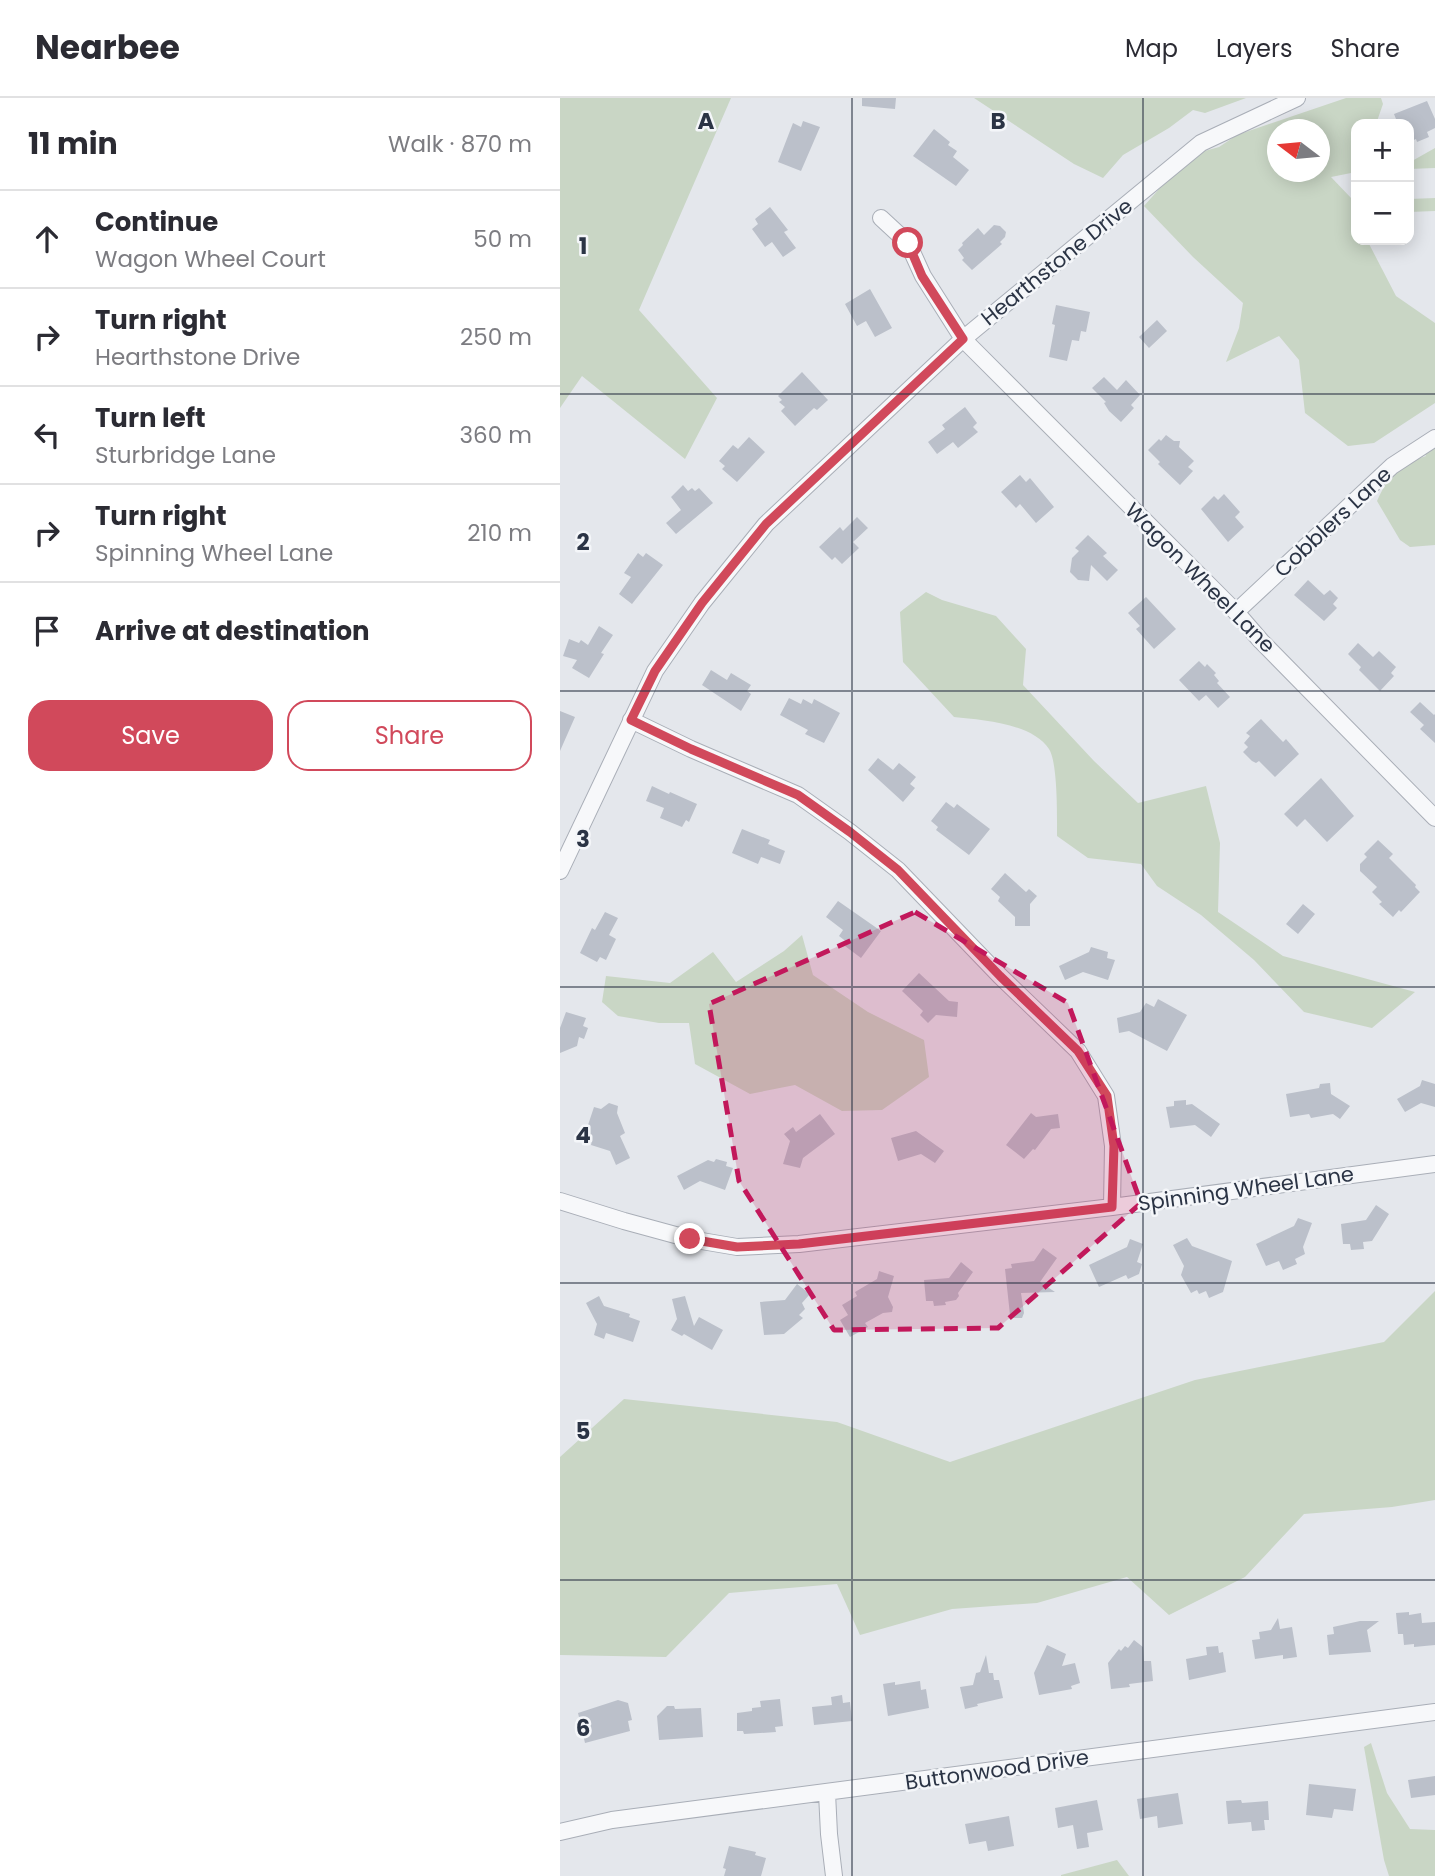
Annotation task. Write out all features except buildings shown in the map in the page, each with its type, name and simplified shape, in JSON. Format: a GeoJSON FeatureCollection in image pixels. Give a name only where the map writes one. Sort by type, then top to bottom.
{"type":"FeatureCollection","features":[{"type":"Feature","properties":{"kind":"street","name":"Hearthstone Drive"},"geometry":{"type":"LineString","coordinates":[[560,871],[655,671],[702,603],[766,524],[963,339],[1201,143],[1297,98]]}},
{"type":"Feature","properties":{"kind":"street","name":"Wagon Wheel Lane"},"geometry":{"type":"LineString","coordinates":[[881,218],[908,243],[922,276],[963,339],[1236,612],[1261,641],[1435,818]]}},
{"type":"Feature","properties":{"kind":"street","name":"Cobblers Lane"},"geometry":{"type":"LineString","coordinates":[[1236,612],[1392,466],[1435,438]]}},
{"type":"Feature","properties":{"kind":"street"},"geometry":{"type":"LineString","coordinates":[[631,720],[798,795],[850,832],[898,870],[1000,976],[1078,1051],[1107,1096],[1114,1146],[1112,1207]]}},
{"type":"Feature","properties":{"kind":"street","name":"Spinning Wheel Lane"},"geometry":{"type":"LineString","coordinates":[[560,1201],[690,1239],[737,1247],[799,1244],[1112,1207],[1435,1164]]}},
{"type":"Feature","properties":{"kind":"street","name":"Buttonwood Drive"},"geometry":{"type":"LineString","coordinates":[[560,1832],[612,1820],[1435,1712]]}},
{"type":"Feature","properties":{"kind":"street"},"geometry":{"type":"LineString","coordinates":[[827,1793],[828,1834],[834,1876]]}},
{"type":"Feature","properties":{"kind":"highlighted area"},"geometry":{"type":"Polygon","coordinates":[[[915,912],[1068,1003],[1141,1203],[998,1328],[834,1330],[739,1181],[709,1004],[915,912]]]}},
{"type":"Feature","properties":{"kind":"green space"},"geometry":{"type":"Polygon","coordinates":[[[560,98],[731,98],[639,310],[717,398],[685,459],[582,376],[560,408],[560,98]]]}},
{"type":"Feature","properties":{"kind":"green space"},"geometry":{"type":"Polygon","coordinates":[[[974,98],[1246,98],[1205,113],[1193,110],[1169,128],[1123,155],[1103,178],[1074,164],[974,98]]]}},
{"type":"Feature","properties":{"kind":"green space"},"geometry":{"type":"Polygon","coordinates":[[[1346,98],[1381,98],[1383,104],[1378,119],[1351,119],[1351,173],[1331,177],[1351,198],[1351,245],[1370,245],[1396,296],[1435,323],[1435,403],[1374,443],[1348,446],[1305,413],[1299,360],[1279,336],[1226,362],[1239,328],[1243,303],[1193,257],[1144,206],[1201,152],[1219,147],[1237,135],[1267,125],[1267,182],[1330,182],[1330,119],[1284,119],[1346,98]]]}},
{"type":"Feature","properties":{"kind":"green space"},"geometry":{"type":"Polygon","coordinates":[[[1435,148],[1435,168],[1414,169],[1414,160],[1435,148]]]}},
{"type":"Feature","properties":{"kind":"green space"},"geometry":{"type":"Polygon","coordinates":[[[1435,198],[1435,211],[1414,212],[1414,199],[1435,198]]]}},
{"type":"Feature","properties":{"kind":"green space"},"geometry":{"type":"Polygon","coordinates":[[[1435,444],[1435,545],[1410,547],[1400,540],[1377,501],[1395,472],[1426,456],[1423,451],[1435,444]]]}},
{"type":"Feature","properties":{"kind":"green space"},"geometry":{"type":"Polygon","coordinates":[[[926,592],[942,600],[996,616],[1026,649],[1023,685],[1094,761],[1138,803],[1206,786],[1220,843],[1218,912],[1283,956],[1415,992],[1372,1028],[1304,1012],[1254,960],[1201,915],[1157,886],[1141,864],[1088,858],[1057,836],[1055,778],[1049,749],[1031,733],[1019,728],[954,717],[903,662],[900,612],[926,592]]]}},
{"type":"Feature","properties":{"kind":"green space"},"geometry":{"type":"Polygon","coordinates":[[[802,935],[813,975],[868,1012],[924,1040],[929,1077],[882,1110],[842,1111],[795,1085],[750,1094],[695,1064],[689,1023],[659,1023],[618,1016],[602,1002],[606,976],[670,983],[713,952],[736,982],[784,951],[802,935]]]}},
{"type":"Feature","properties":{"kind":"green space"},"geometry":{"type":"Polygon","coordinates":[[[1435,1291],[1435,1500],[1392,1507],[1304,1514],[1245,1577],[1169,1615],[1127,1577],[1037,1603],[952,1609],[860,1635],[837,1584],[729,1593],[666,1657],[560,1655],[560,1457],[624,1399],[837,1422],[950,1462],[1195,1380],[1384,1342],[1435,1291]]]}},
{"type":"Feature","properties":{"kind":"green space"},"geometry":{"type":"Polygon","coordinates":[[[1371,1743],[1387,1793],[1410,1829],[1435,1830],[1435,1876],[1389,1876],[1364,1747],[1371,1743]]]}},
{"type":"Feature","properties":{"kind":"green space"},"geometry":{"type":"Polygon","coordinates":[[[1117,1860],[1129,1876],[1061,1876],[1061,1875],[1117,1860]]]}},
{"type":"Feature","properties":{"kind":"route"},"geometry":{"type":"LineString","coordinates":[[690,1239],[737,1247],[799,1244],[1112,1207],[1114,1146],[1107,1096],[1078,1051],[1000,976],[898,870],[850,832],[798,795],[631,720],[655,671],[702,603],[766,524],[963,339],[922,276],[908,243]]}}]}
